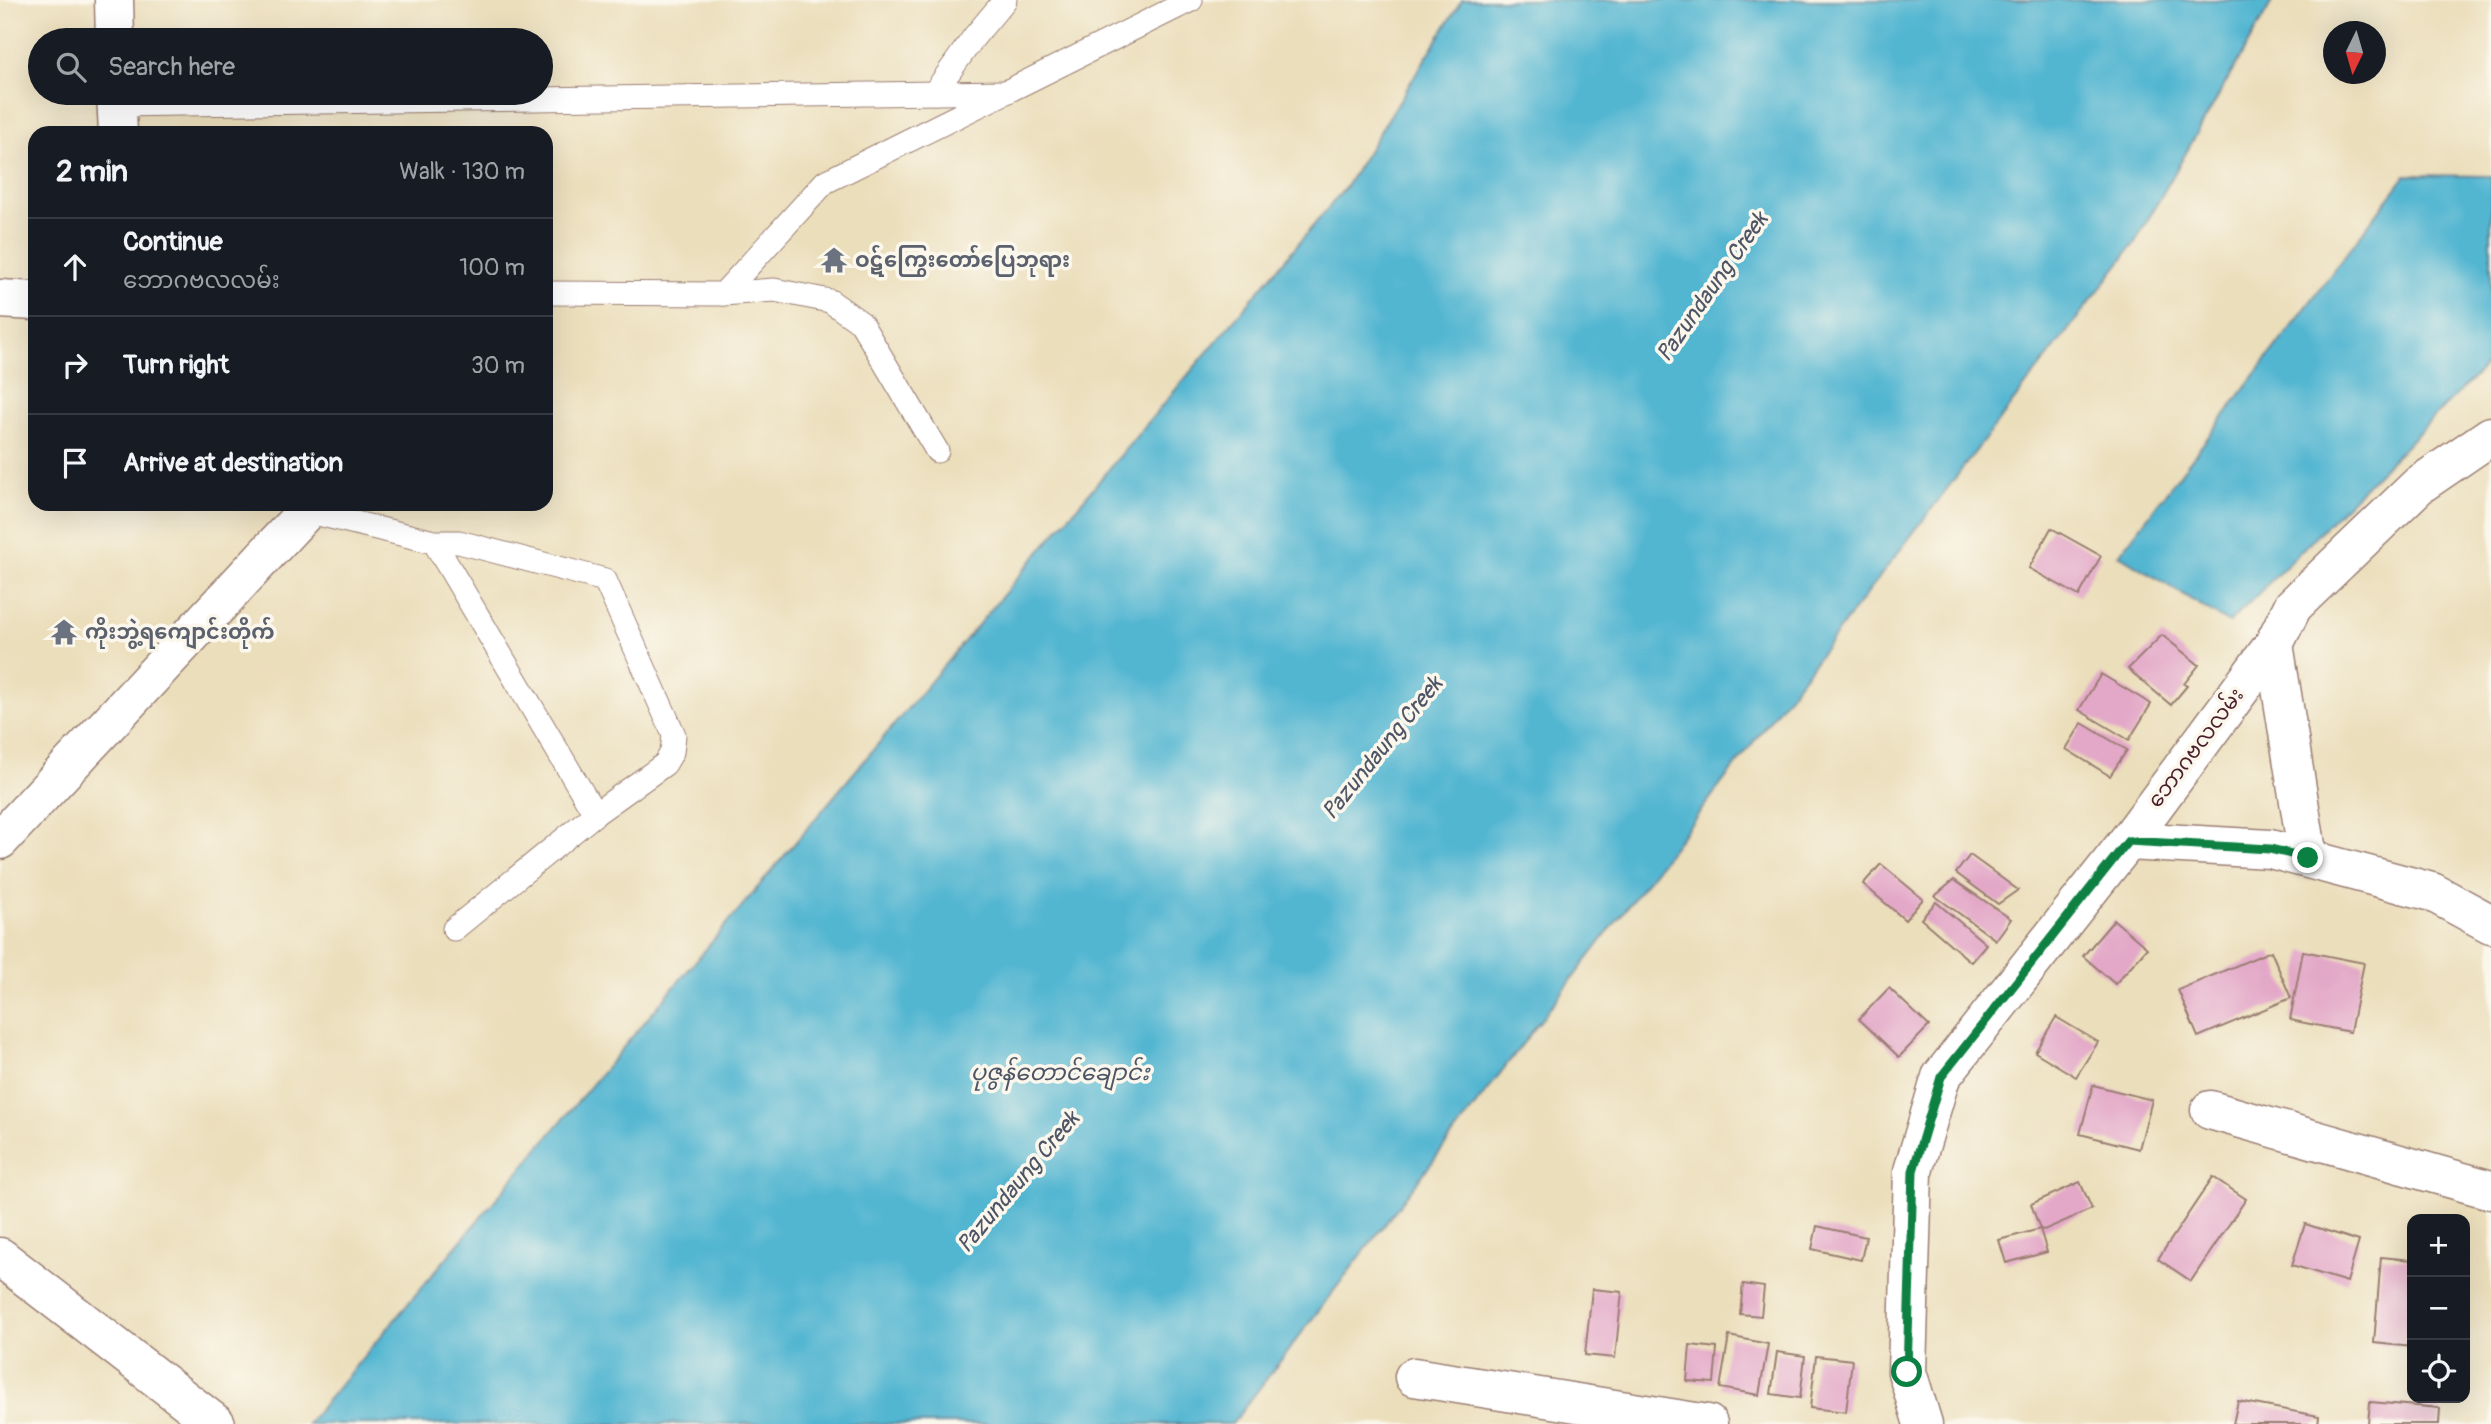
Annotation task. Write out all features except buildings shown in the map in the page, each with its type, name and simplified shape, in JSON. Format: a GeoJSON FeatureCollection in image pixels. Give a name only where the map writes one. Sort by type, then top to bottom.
{"type":"FeatureCollection","features":[{"type":"Feature","properties":{"kind":"street"},"geometry":{"type":"LineString","coordinates":[[114,0],[115,28]]}},
{"type":"Feature","properties":{"kind":"street"},"geometry":{"type":"LineString","coordinates":[[0,299],[28,301]]}},
{"type":"Feature","properties":{"kind":"street","name":"ဘောဂဗလလမ်း"},"geometry":{"type":"LineString","coordinates":[[1923,1424],[1907,1372],[1913,1171],[1941,1077],[2128,841],[2274,644],[2293,606],[2419,485],[2491,436]]}},
{"type":"Feature","properties":{"kind":"street"},"geometry":{"type":"LineString","coordinates":[[0,840],[305,511]]}},
{"type":"Feature","properties":{"kind":"street"},"geometry":{"type":"LineString","coordinates":[[2274,644],[2308,858]]}},
{"type":"Feature","properties":{"kind":"street"},"geometry":{"type":"LineString","coordinates":[[2128,841],[2270,849],[2432,892],[2491,924]]}},
{"type":"Feature","properties":{"kind":"street"},"geometry":{"type":"LineString","coordinates":[[2210,1110],[2491,1190]]}},
{"type":"Feature","properties":{"kind":"street"},"geometry":{"type":"LineString","coordinates":[[0,1257],[216,1424]]}},
{"type":"Feature","properties":{"kind":"street"},"geometry":{"type":"LineString","coordinates":[[1414,1377],[1708,1424]]}},
{"type":"Feature","properties":{"kind":"lane"},"geometry":{"type":"LineString","coordinates":[[934,93],[974,37],[1005,0]]}},
{"type":"Feature","properties":{"kind":"lane"},"geometry":{"type":"LineString","coordinates":[[723,294],[825,182],[1191,0]]}},
{"type":"Feature","properties":{"kind":"lane"},"geometry":{"type":"LineString","coordinates":[[553,101],[1006,92]]}},
{"type":"Feature","properties":{"kind":"lane"},"geometry":{"type":"LineString","coordinates":[[117,110],[357,105]]}},
{"type":"Feature","properties":{"kind":"lane"},"geometry":{"type":"LineString","coordinates":[[553,293],[723,294],[774,290],[830,300],[861,323],[937,451]]}},
{"type":"Feature","properties":{"kind":"lane"},"geometry":{"type":"LineString","coordinates":[[323,511],[434,542],[459,542],[605,580],[674,735],[672,752],[665,764],[595,814],[454,929]]}},
{"type":"Feature","properties":{"kind":"lane"},"geometry":{"type":"LineString","coordinates":[[434,542],[595,814]]}},
{"type":"Feature","properties":{"kind":"water","name":"ပုဇွန်တောင်ချောင်း"},"geometry":{"type":"Polygon","coordinates":[[[1462,0],[2273,0],[2134,244],[1232,1424],[307,1424],[1345,188],[1462,0]]]}},
{"type":"Feature","properties":{"kind":"water"},"geometry":{"type":"Polygon","coordinates":[[[2406,175],[2491,176],[2491,360],[2229,623],[2119,555],[2406,175]]]}},
{"type":"Feature","properties":{"kind":"place","name":"ဝဋ်ကြွေးတော်ပြေဘုရား"},"geometry":{"type":"Point","coordinates":[834,260]}},
{"type":"Feature","properties":{"kind":"place","name":"ကိုးဘွဲ့ရကျောင်းတိုက်"},"geometry":{"type":"Point","coordinates":[64,632]}},
{"type":"Feature","properties":{"kind":"route"},"geometry":{"type":"LineString","coordinates":[[1907,1372],[1913,1171],[1941,1077],[2128,841],[2270,849],[2308,858]]}},
{"type":"Feature","properties":{"kind":"water label","name":"Pazundaung Creek"},"geometry":{"type":"Point","coordinates":[1712,287]}},
{"type":"Feature","properties":{"kind":"water label","name":"Pazundaung Creek"},"geometry":{"type":"Point","coordinates":[1382,748]}},
{"type":"Feature","properties":{"kind":"water label","name":"Pazundaung Creek"},"geometry":{"type":"Point","coordinates":[1018,1182]}}]}
